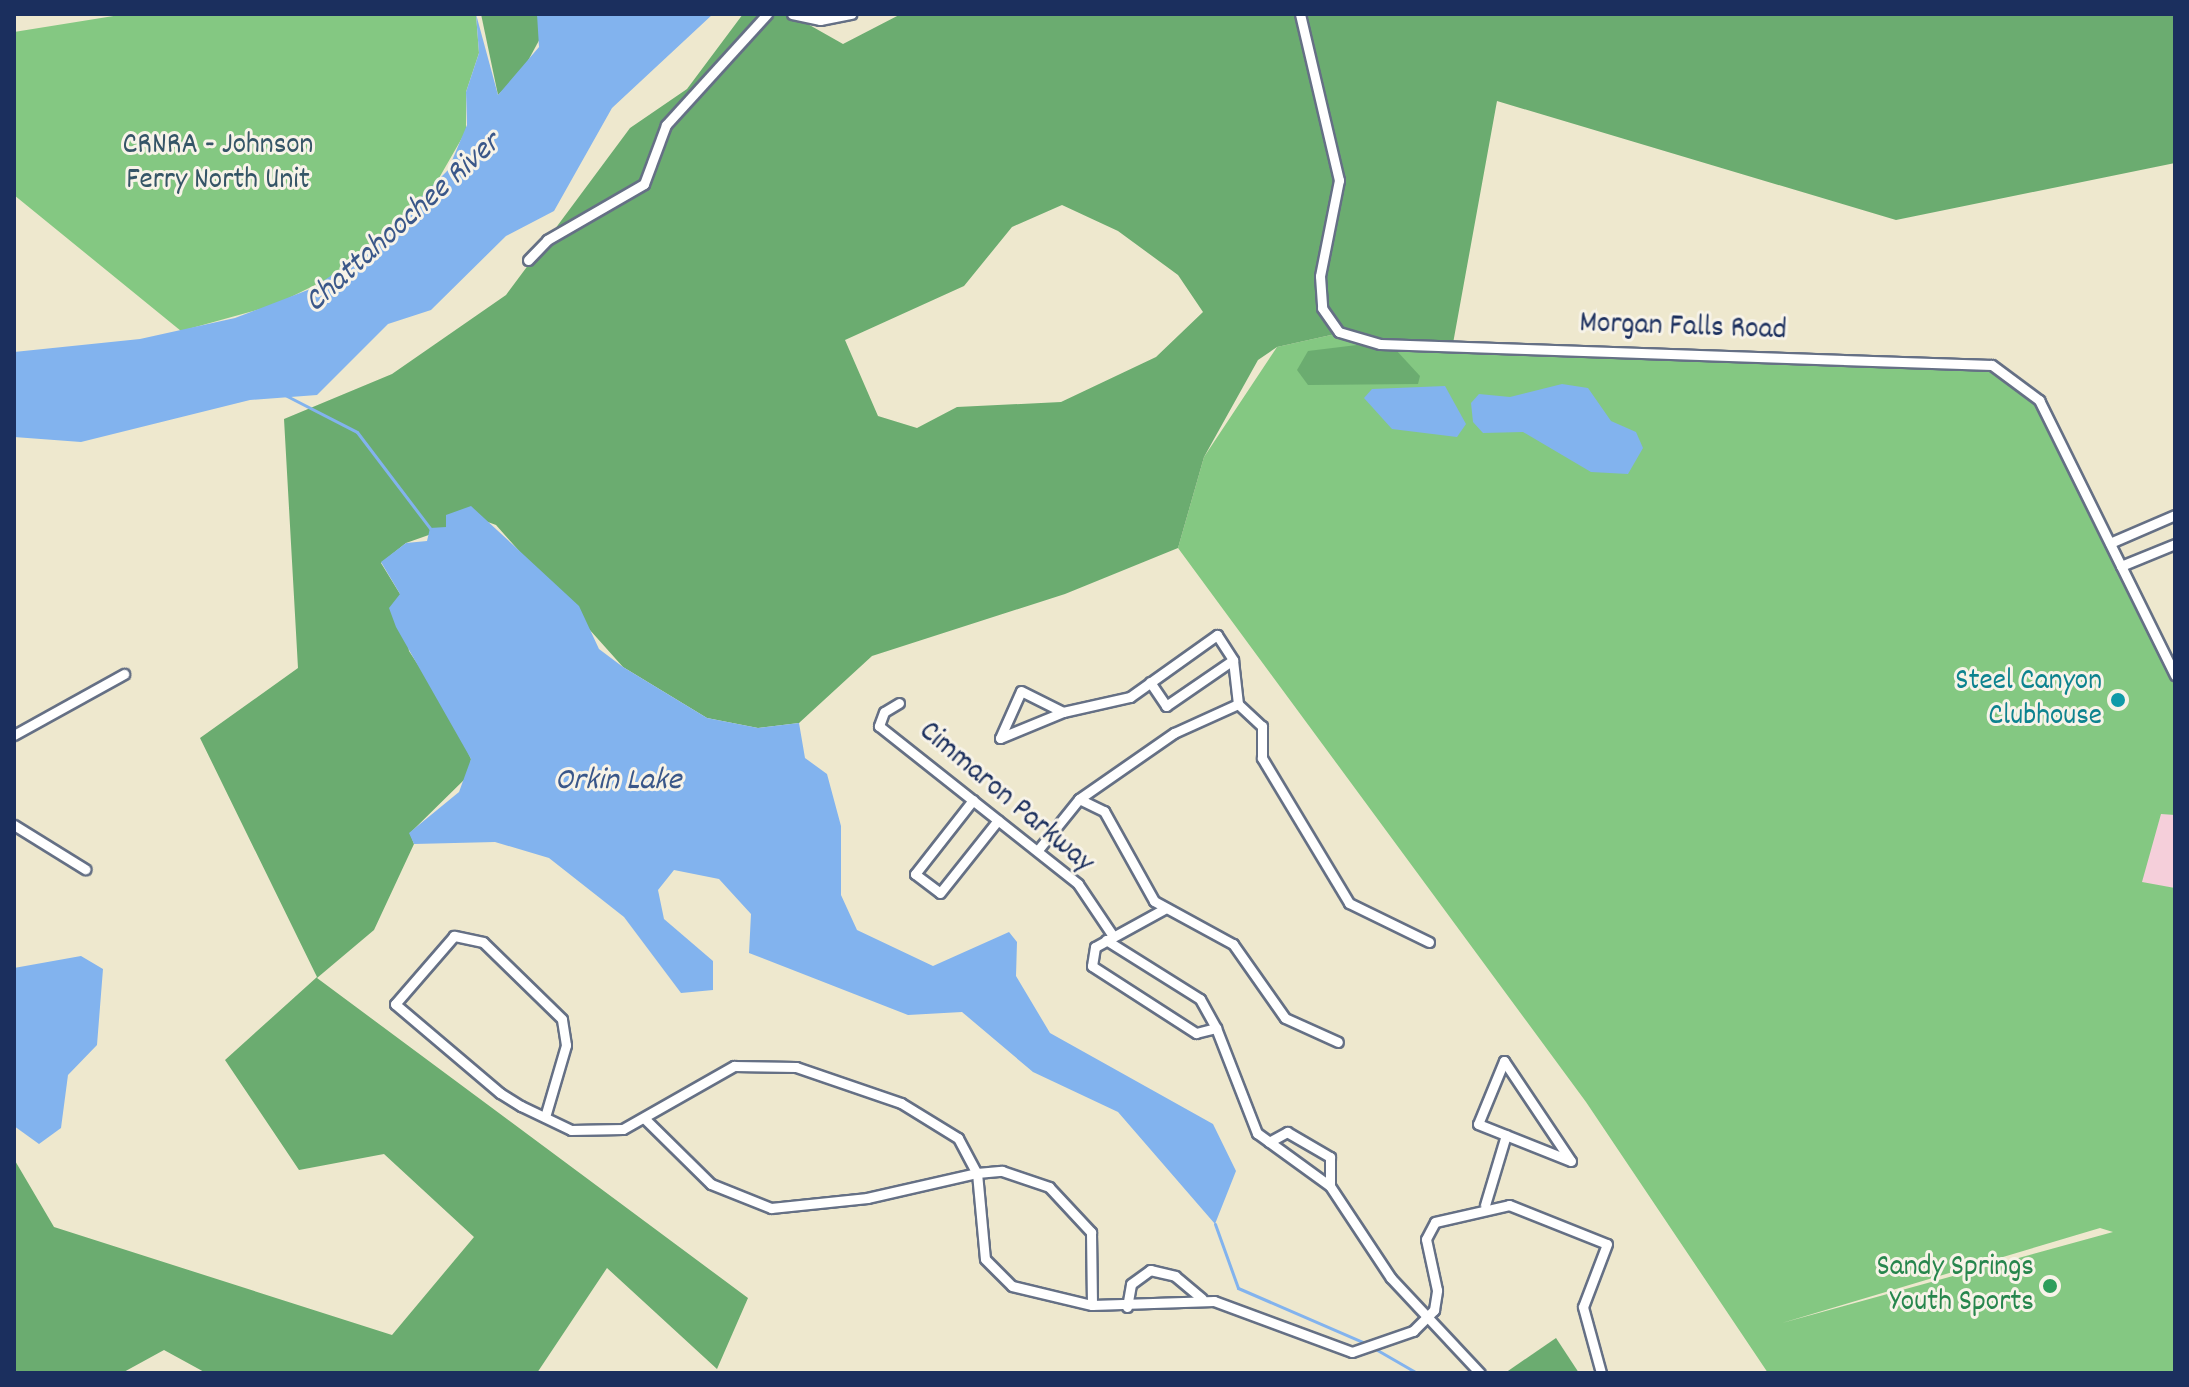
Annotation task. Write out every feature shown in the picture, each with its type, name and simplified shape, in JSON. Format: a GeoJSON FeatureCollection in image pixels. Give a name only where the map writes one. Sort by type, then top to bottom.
{"type":"FeatureCollection","features":[{"type":"Feature","properties":{"kind":"street"},"geometry":{"type":"LineString","coordinates":[[528,260],[547,240],[644,184],[666,125],[767,14]]}},
{"type":"Feature","properties":{"kind":"street"},"geometry":{"type":"LineString","coordinates":[[792,14],[820,20],[851,14]]}},
{"type":"Feature","properties":{"kind":"street","name":"Morgan Falls Road"},"geometry":{"type":"LineString","coordinates":[[1300,14],[1339,180],[1320,276],[1322,308],[1339,332],[1380,344],[1992,365],[2039,400],[2175,675]]}},
{"type":"Feature","properties":{"kind":"street"},"geometry":{"type":"LineString","coordinates":[[2110,543],[2175,515]]}},
{"type":"Feature","properties":{"kind":"street"},"geometry":{"type":"LineString","coordinates":[[2121,566],[2175,544]]}},
{"type":"Feature","properties":{"kind":"street"},"geometry":{"type":"LineString","coordinates":[[1063,712],[1021,691],[1000,738],[1063,712],[1130,697],[1217,635],[1233,660],[1238,704],[1262,726],[1262,758],[1349,903],[1429,942]]}},
{"type":"Feature","properties":{"kind":"street"},"geometry":{"type":"LineString","coordinates":[[1150,682],[1166,706],[1233,660]]}},
{"type":"Feature","properties":{"kind":"street"},"geometry":{"type":"LineString","coordinates":[[14,735],[124,674]]}},
{"type":"Feature","properties":{"kind":"street","name":"Cimmaron Parkway"},"geometry":{"type":"LineString","coordinates":[[899,703],[884,712],[879,726],[1078,884],[1110,938]]}},
{"type":"Feature","properties":{"kind":"street"},"geometry":{"type":"LineString","coordinates":[[1038,850],[1079,799],[1174,733],[1238,704]]}},
{"type":"Feature","properties":{"kind":"street"},"geometry":{"type":"LineString","coordinates":[[1079,799],[1104,811],[1154,901],[1233,944],[1285,1018],[1338,1042]]}},
{"type":"Feature","properties":{"kind":"street"},"geometry":{"type":"LineString","coordinates":[[973,800],[915,874],[940,893],[998,820]]}},
{"type":"Feature","properties":{"kind":"street"},"geometry":{"type":"LineString","coordinates":[[14,825],[85,869]]}},
{"type":"Feature","properties":{"kind":"street"},"geometry":{"type":"LineString","coordinates":[[1166,908],[1095,947],[1092,966],[1196,1033],[1216,1028]]}},
{"type":"Feature","properties":{"kind":"street"},"geometry":{"type":"LineString","coordinates":[[545,1117],[566,1045],[562,1019],[483,942],[454,936],[395,1004],[500,1093],[545,1117],[595,1134],[644,1118],[719,1072],[784,1064],[928,1115],[958,1138],[977,1173],[979,1241],[995,1273],[1027,1293],[1092,1305],[1127,1307],[1202,1299]]}},
{"type":"Feature","properties":{"kind":"street"},"geometry":{"type":"LineString","coordinates":[[1110,938],[1200,999],[1216,1028],[1257,1133],[1330,1186],[1427,1320],[1480,1373]]}},
{"type":"Feature","properties":{"kind":"street"},"geometry":{"type":"LineString","coordinates":[[1504,1061],[1571,1161],[1506,1135],[1478,1124],[1504,1061]]}},
{"type":"Feature","properties":{"kind":"street"},"geometry":{"type":"LineString","coordinates":[[644,1118],[711,1184],[771,1208],[867,1198],[977,1173],[1002,1171],[1049,1187],[1084,1219],[1094,1246],[1092,1305]]}},
{"type":"Feature","properties":{"kind":"street"},"geometry":{"type":"LineString","coordinates":[[1269,1142],[1287,1132],[1330,1157],[1330,1186]]}},
{"type":"Feature","properties":{"kind":"street"},"geometry":{"type":"LineString","coordinates":[[1485,1205],[1506,1135]]}},
{"type":"Feature","properties":{"kind":"street"},"geometry":{"type":"LineString","coordinates":[[1127,1307],[1131,1284],[1150,1270],[1175,1276],[1202,1299],[1335,1348],[1361,1350],[1385,1342],[1427,1320],[1438,1301],[1429,1229],[1444,1216],[1485,1205],[1509,1205],[1607,1244],[1583,1307],[1601,1373]]}},
{"type":"Feature","properties":{"kind":"shaded area"},"geometry":{"type":"Polygon","coordinates":[[[2161,813],[2175,815],[2175,888],[2141,883],[2161,813]]]}},
{"type":"Feature","properties":{"kind":"green space","name":"CRNRA - Johnson Ferry North Unit"},"geometry":{"type":"Polygon","coordinates":[[[126,14],[476,14],[479,53],[466,92],[466,131],[431,192],[337,274],[275,305],[181,331],[14,195],[14,32],[126,14]]]}},
{"type":"Feature","properties":{"kind":"green space"},"geometry":{"type":"Polygon","coordinates":[[[481,14],[537,14],[543,33],[523,70],[498,95],[481,14]]]}},
{"type":"Feature","properties":{"kind":"green space"},"geometry":{"type":"Polygon","coordinates":[[[743,14],[790,14],[843,44],[901,14],[2175,14],[2175,163],[1896,220],[1497,101],[1452,349],[1385,346],[1340,333],[1277,347],[1258,360],[1204,457],[1178,548],[1065,594],[872,656],[799,723],[758,728],[707,718],[623,667],[496,525],[477,518],[406,543],[381,563],[400,594],[409,651],[449,712],[471,759],[469,775],[410,833],[414,844],[374,930],[317,978],[748,1298],[717,1369],[607,1268],[537,1373],[206,1373],[164,1350],[122,1373],[14,1373],[14,1159],[54,1227],[392,1335],[474,1237],[384,1154],[299,1170],[225,1060],[317,977],[200,738],[298,668],[284,419],[392,374],[506,295],[630,128],[687,89],[743,14]],[[1062,205],[1012,227],[964,286],[845,340],[878,416],[917,428],[957,407],[1061,402],[1156,357],[1203,312],[1178,275],[1118,231],[1062,205]]]}},
{"type":"Feature","properties":{"kind":"green space"},"geometry":{"type":"Polygon","coordinates":[[[1340,333],[1385,346],[1984,370],[2033,387],[2175,669],[2175,815],[2161,814],[2142,882],[2175,888],[2175,1373],[1768,1373],[1586,1102],[1178,548],[1204,457],[1277,347],[1340,333]],[[2100,1228],[1782,1323],[2113,1232],[2100,1228]]]}},
{"type":"Feature","properties":{"kind":"green space"},"geometry":{"type":"Polygon","coordinates":[[[1357,345],[1396,350],[1420,376],[1418,384],[1308,385],[1297,370],[1308,351],[1357,345]]]}},
{"type":"Feature","properties":{"kind":"green space"},"geometry":{"type":"Polygon","coordinates":[[[1556,1338],[1579,1373],[1505,1373],[1556,1338]]]}},
{"type":"Feature","properties":{"kind":"water","name":"Chattahoochee River"},"geometry":{"type":"Polygon","coordinates":[[[476,14],[498,95],[539,47],[537,14],[713,14],[612,108],[554,211],[506,236],[431,310],[388,324],[317,395],[250,400],[81,442],[14,437],[14,352],[140,339],[235,318],[313,288],[370,249],[448,170],[467,125],[466,92],[479,53],[476,14]]]}},
{"type":"Feature","properties":{"kind":"water"},"geometry":{"type":"Polygon","coordinates":[[[1562,384],[1588,388],[1611,421],[1636,432],[1643,448],[1628,474],[1591,472],[1523,432],[1483,433],[1473,422],[1471,403],[1479,394],[1510,397],[1562,384]]]}},
{"type":"Feature","properties":{"kind":"water"},"geometry":{"type":"Polygon","coordinates":[[[1445,386],[1466,424],[1457,437],[1392,429],[1364,398],[1372,389],[1445,386]]]}},
{"type":"Feature","properties":{"kind":"water","name":"Orkin Lake"},"geometry":{"type":"Polygon","coordinates":[[[471,506],[579,606],[599,649],[623,667],[707,718],[758,728],[799,723],[805,758],[827,774],[841,826],[841,895],[857,930],[933,966],[1009,932],[1017,942],[1016,976],[1050,1033],[1213,1124],[1236,1171],[1215,1224],[1118,1112],[1033,1072],[962,1012],[908,1015],[749,953],[751,914],[719,879],[674,870],[658,890],[664,919],[713,961],[713,990],[681,993],[624,917],[549,858],[495,842],[414,844],[409,833],[459,792],[471,759],[396,627],[389,608],[400,594],[381,562],[406,543],[427,541],[430,528],[446,527],[446,515],[471,506]]]}},
{"type":"Feature","properties":{"kind":"water"},"geometry":{"type":"Polygon","coordinates":[[[81,956],[103,969],[97,1045],[68,1075],[61,1128],[39,1144],[14,1126],[14,968],[81,956]]]}},
{"type":"Feature","properties":{"kind":"waterway"},"geometry":{"type":"LineString","coordinates":[[283,394],[357,432],[430,528]]}},
{"type":"Feature","properties":{"kind":"waterway"},"geometry":{"type":"LineString","coordinates":[[1215,1224],[1238,1288],[1365,1343]]}},
{"type":"Feature","properties":{"kind":"waterway"},"geometry":{"type":"LineString","coordinates":[[1372,1347],[1417,1373]]}},
{"type":"Feature","properties":{"kind":"place","name":"Steel Canyon Clubhouse"},"geometry":{"type":"Point","coordinates":[2118,700]}},
{"type":"Feature","properties":{"kind":"place","name":"Sandy Springs Youth Sports"},"geometry":{"type":"Point","coordinates":[2050,1286]}}]}
